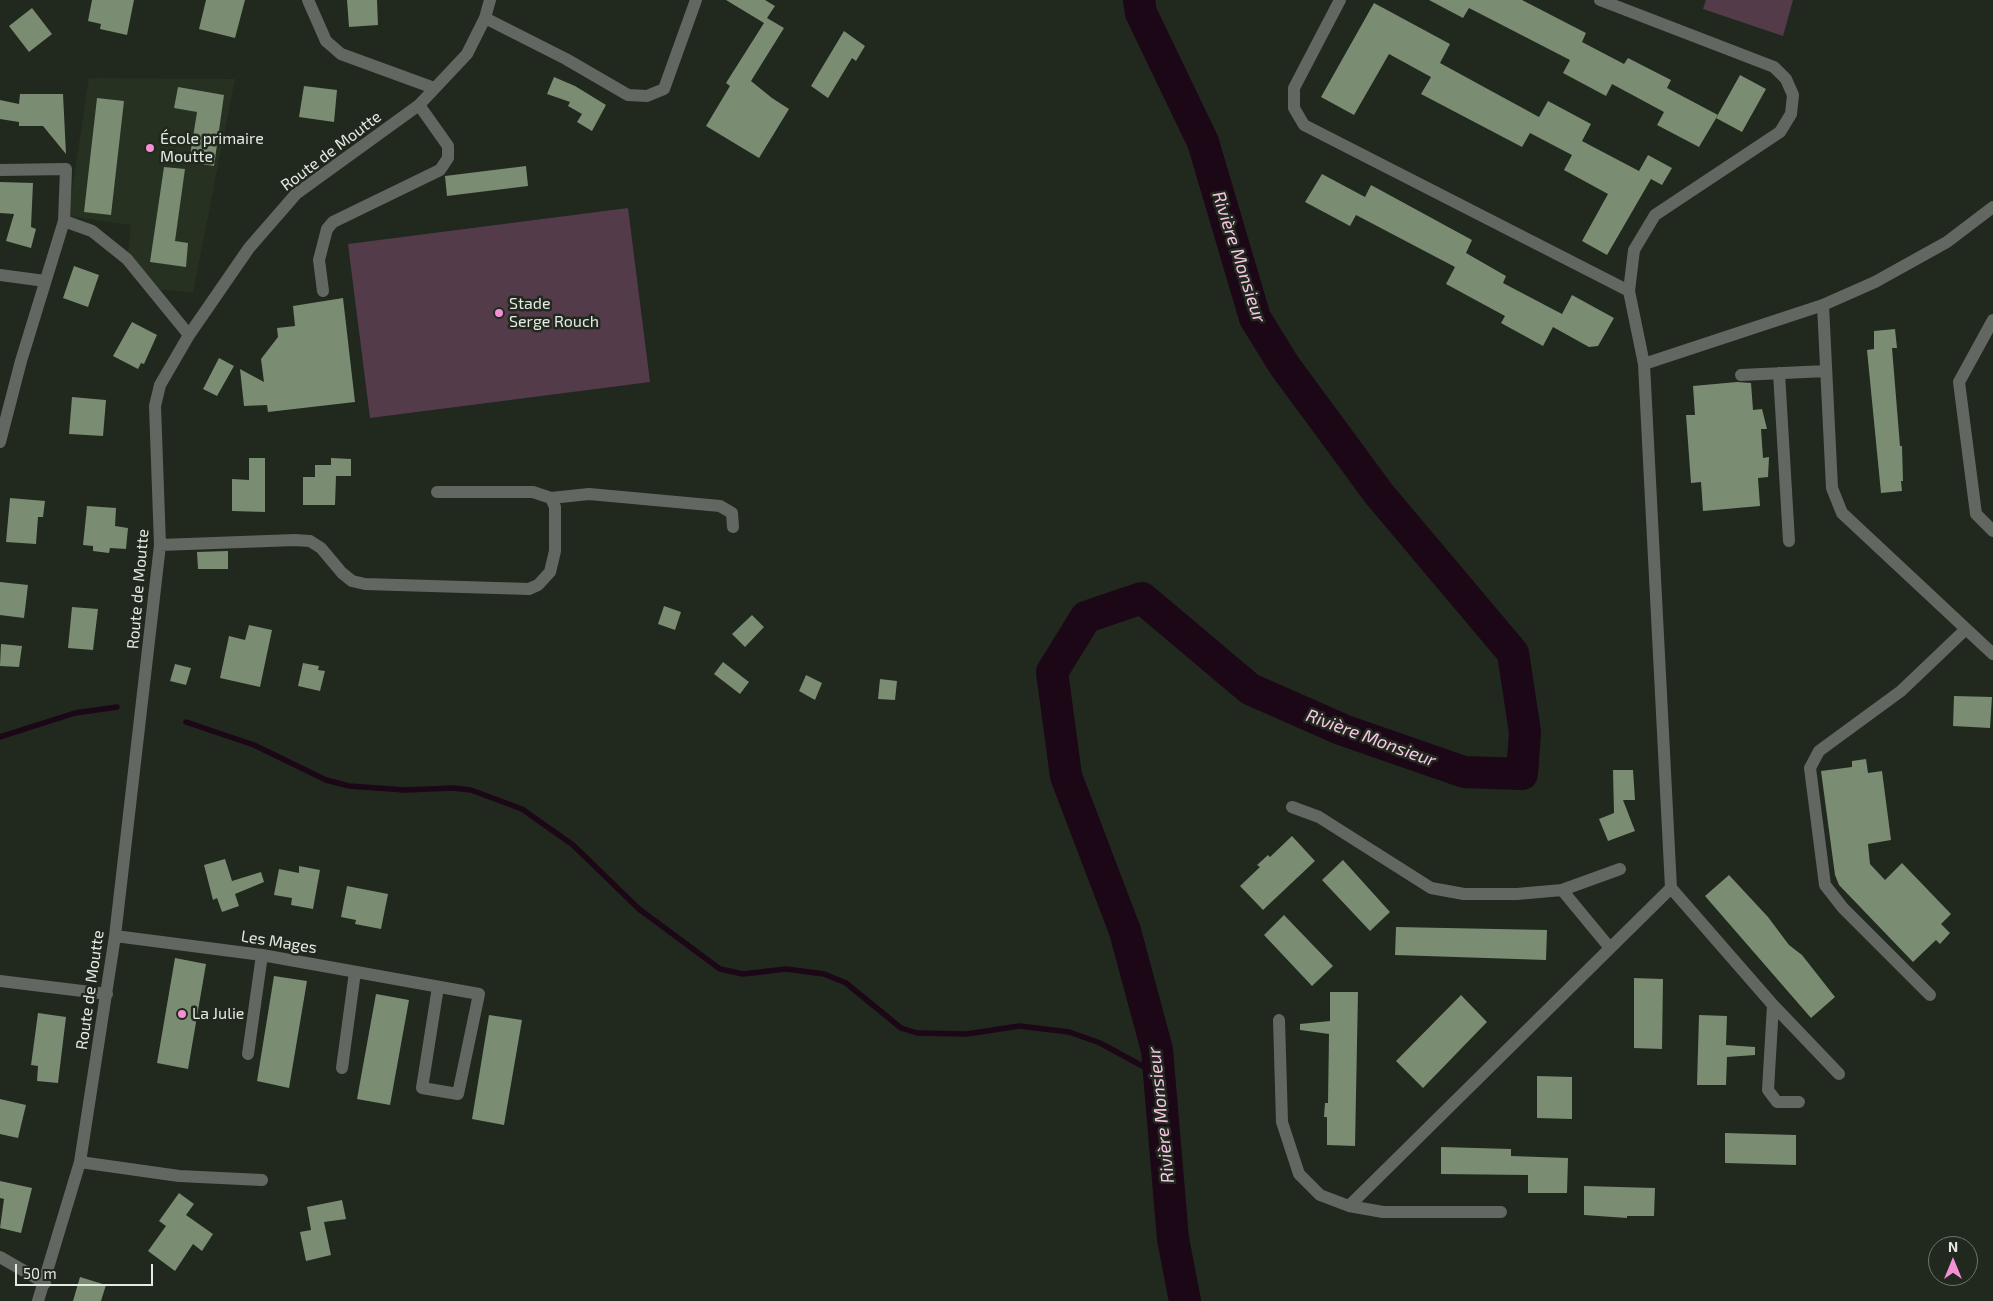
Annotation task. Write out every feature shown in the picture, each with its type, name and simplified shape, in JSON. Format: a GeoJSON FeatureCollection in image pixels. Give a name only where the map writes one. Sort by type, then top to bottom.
{"type":"FeatureCollection","features":[{"type":"Feature","properties":{"kind":"street"},"geometry":{"type":"LineString","coordinates":[[308,0],[326,41],[341,54],[434,88]]}},
{"type":"Feature","properties":{"kind":"street","name":"Route de Moutte"},"geometry":{"type":"LineString","coordinates":[[38,1301],[80,1162],[115,936],[160,545],[155,406],[160,385],[189,335],[249,248],[296,194],[419,104],[467,54],[485,18],[490,0]]}},
{"type":"Feature","properties":{"kind":"street"},"geometry":{"type":"LineString","coordinates":[[485,18],[566,59],[628,95],[647,96],[664,89],[696,0]]}},
{"type":"Feature","properties":{"kind":"street"},"geometry":{"type":"LineString","coordinates":[[1340,0],[1294,88],[1294,108],[1304,125],[1629,291]]}},
{"type":"Feature","properties":{"kind":"street"},"geometry":{"type":"LineString","coordinates":[[1600,0],[1774,67],[1786,79],[1793,95],[1792,114],[1780,132],[1655,215],[1634,250],[1629,291],[1644,364],[1671,888],[1773,1005],[1838,1074]]}},
{"type":"Feature","properties":{"kind":"street"},"geometry":{"type":"LineString","coordinates":[[322,291],[319,260],[327,230],[333,222],[440,170],[448,158],[448,146],[419,104]]}},
{"type":"Feature","properties":{"kind":"street"},"geometry":{"type":"LineString","coordinates":[[0,170],[66,169],[64,221],[19,366],[2,426],[0,442]]}},
{"type":"Feature","properties":{"kind":"street"},"geometry":{"type":"LineString","coordinates":[[1644,364],[1823,304],[1875,282],[1948,242],[1993,207]]}},
{"type":"Feature","properties":{"kind":"street"},"geometry":{"type":"LineString","coordinates":[[64,221],[92,231],[127,259],[189,335]]}},
{"type":"Feature","properties":{"kind":"street"},"geometry":{"type":"LineString","coordinates":[[0,275],[45,281]]}},
{"type":"Feature","properties":{"kind":"street"},"geometry":{"type":"LineString","coordinates":[[1823,304],[1832,488],[1842,513],[1993,654]]}},
{"type":"Feature","properties":{"kind":"street"},"geometry":{"type":"LineString","coordinates":[[1993,320],[1959,382],[1976,514],[1993,530]]}},
{"type":"Feature","properties":{"kind":"street"},"geometry":{"type":"LineString","coordinates":[[1741,375],[1826,371]]}},
{"type":"Feature","properties":{"kind":"street"},"geometry":{"type":"LineString","coordinates":[[1779,373],[1788,541]]}},
{"type":"Feature","properties":{"kind":"street"},"geometry":{"type":"LineString","coordinates":[[437,492],[533,492],[551,498],[589,494],[720,506],[732,513],[733,527]]}},
{"type":"Feature","properties":{"kind":"street"},"geometry":{"type":"LineString","coordinates":[[160,545],[310,541],[321,548],[342,573],[352,581],[365,584],[529,589],[538,585],[550,572],[555,551],[555,507],[551,498]]}},
{"type":"Feature","properties":{"kind":"street"},"geometry":{"type":"LineString","coordinates":[[1930,995],[1843,908],[1825,885],[1810,768],[1819,751],[1901,691],[1966,630]]}},
{"type":"Feature","properties":{"kind":"street"},"geometry":{"type":"LineString","coordinates":[[1292,807],[1319,817],[1431,888],[1464,894],[1517,894],[1562,890],[1620,869]]}},
{"type":"Feature","properties":{"kind":"street"},"geometry":{"type":"LineString","coordinates":[[1349,1206],[1671,888]]}},
{"type":"Feature","properties":{"kind":"street"},"geometry":{"type":"LineString","coordinates":[[1562,890],[1610,948]]}},
{"type":"Feature","properties":{"kind":"street","name":"Les Mages"},"geometry":{"type":"LineString","coordinates":[[115,936],[262,955],[478,994],[458,1094],[422,1088],[438,987]]}},
{"type":"Feature","properties":{"kind":"street"},"geometry":{"type":"LineString","coordinates":[[248,1054],[262,955]]}},
{"type":"Feature","properties":{"kind":"street"},"geometry":{"type":"LineString","coordinates":[[342,1068],[355,972]]}},
{"type":"Feature","properties":{"kind":"street"},"geometry":{"type":"LineString","coordinates":[[0,981],[107,994]]}},
{"type":"Feature","properties":{"kind":"street"},"geometry":{"type":"LineString","coordinates":[[1773,1005],[1768,1090],[1777,1102],[1800,1102]]}},
{"type":"Feature","properties":{"kind":"street"},"geometry":{"type":"LineString","coordinates":[[1279,1020],[1282,1122],[1299,1174],[1320,1195],[1349,1206],[1383,1212],[1501,1212]]}},
{"type":"Feature","properties":{"kind":"street"},"geometry":{"type":"LineString","coordinates":[[80,1162],[179,1176],[262,1180]]}},
{"type":"Feature","properties":{"kind":"street"},"geometry":{"type":"LineString","coordinates":[[0,1257],[45,1283]]}},
{"type":"Feature","properties":{"kind":"shaded area"},"geometry":{"type":"Polygon","coordinates":[[[1706,0],[1793,0],[1783,36],[1703,9],[1706,0]]]}},
{"type":"Feature","properties":{"kind":"shaded area","name":"École primaire Moutte"},"geometry":{"type":"Polygon","coordinates":[[[89,78],[235,79],[193,293],[158,289],[128,251],[131,225],[68,216],[89,78]]]}},
{"type":"Feature","properties":{"kind":"shaded area","name":"Stade Serge Rouch"},"geometry":{"type":"Polygon","coordinates":[[[628,208],[650,382],[370,418],[348,244],[628,208]]]}},
{"type":"Feature","properties":{"kind":"building"},"geometry":{"type":"Polygon","coordinates":[[[92,0],[134,0],[127,35],[100,29],[101,24],[88,21],[92,0]]]}},
{"type":"Feature","properties":{"kind":"building"},"geometry":{"type":"Polygon","coordinates":[[[206,0],[245,0],[235,38],[199,29],[206,0]]]}},
{"type":"Feature","properties":{"kind":"building"},"geometry":{"type":"Polygon","coordinates":[[[347,0],[377,0],[378,25],[349,27],[347,0]]]}},
{"type":"Feature","properties":{"kind":"building"},"geometry":{"type":"Polygon","coordinates":[[[726,0],[765,0],[775,6],[767,18],[784,28],[751,81],[789,109],[759,158],[706,126],[730,86],[726,83],[764,23],[726,0]]]}},
{"type":"Feature","properties":{"kind":"building"},"geometry":{"type":"Polygon","coordinates":[[[1429,0],[1522,0],[1586,33],[1582,42],[1624,64],[1628,58],[1671,80],[1667,88],[1718,115],[1699,147],[1657,125],[1664,112],[1612,84],[1606,96],[1563,73],[1570,60],[1469,8],[1463,18],[1429,0]]]}},
{"type":"Feature","properties":{"kind":"building"},"geometry":{"type":"Polygon","coordinates":[[[1374,3],[1450,44],[1440,63],[1539,117],[1548,101],[1591,124],[1582,141],[1639,171],[1648,155],[1672,168],[1662,185],[1651,179],[1607,255],[1582,241],[1608,194],[1564,170],[1572,155],[1530,133],[1522,147],[1421,94],[1431,77],[1389,54],[1354,115],[1321,97],[1374,3]]]}},
{"type":"Feature","properties":{"kind":"building"},"geometry":{"type":"Polygon","coordinates":[[[32,8],[52,34],[29,52],[9,26],[32,8]]]}},
{"type":"Feature","properties":{"kind":"building"},"geometry":{"type":"Polygon","coordinates":[[[844,31],[865,46],[856,61],[852,58],[828,98],[811,86],[844,31]]]}},
{"type":"Feature","properties":{"kind":"building"},"geometry":{"type":"Polygon","coordinates":[[[1740,75],[1766,89],[1742,132],[1716,118],[1740,75]]]}},
{"type":"Feature","properties":{"kind":"building"},"geometry":{"type":"Polygon","coordinates":[[[554,77],[575,86],[606,105],[592,131],[577,122],[582,114],[568,106],[570,102],[547,94],[554,77]]]}},
{"type":"Feature","properties":{"kind":"building"},"geometry":{"type":"Polygon","coordinates":[[[304,86],[337,90],[334,122],[299,117],[304,86]]]}},
{"type":"Feature","properties":{"kind":"building"},"geometry":{"type":"Polygon","coordinates":[[[178,87],[224,95],[214,166],[189,162],[197,112],[174,108],[178,87]]]}},
{"type":"Feature","properties":{"kind":"building"},"geometry":{"type":"Polygon","coordinates":[[[20,94],[63,94],[66,154],[43,126],[19,126],[19,122],[0,119],[0,100],[19,104],[20,94]]]}},
{"type":"Feature","properties":{"kind":"building"},"geometry":{"type":"Polygon","coordinates":[[[97,98],[124,101],[111,215],[84,212],[97,98]]]}},
{"type":"Feature","properties":{"kind":"building"},"geometry":{"type":"Polygon","coordinates":[[[526,166],[528,186],[447,196],[445,176],[526,166]]]}},
{"type":"Feature","properties":{"kind":"building"},"geometry":{"type":"Polygon","coordinates":[[[164,167],[185,169],[175,241],[188,243],[186,267],[150,262],[164,167]]]}},
{"type":"Feature","properties":{"kind":"building"},"geometry":{"type":"Polygon","coordinates":[[[1322,174],[1365,197],[1371,185],[1472,240],[1466,253],[1506,276],[1503,283],[1562,314],[1572,295],[1614,318],[1598,346],[1589,347],[1553,327],[1543,346],[1501,323],[1505,316],[1446,284],[1455,267],[1356,215],[1350,226],[1305,202],[1322,174]]]}},
{"type":"Feature","properties":{"kind":"building"},"geometry":{"type":"Polygon","coordinates":[[[0,182],[33,183],[31,227],[36,229],[31,248],[6,241],[14,214],[0,213],[0,182]]]}},
{"type":"Feature","properties":{"kind":"building"},"geometry":{"type":"Polygon","coordinates":[[[74,266],[99,275],[88,307],[63,298],[74,266]]]}},
{"type":"Feature","properties":{"kind":"building"},"geometry":{"type":"Polygon","coordinates":[[[343,298],[355,402],[268,412],[267,405],[244,406],[240,369],[264,382],[261,359],[278,337],[277,328],[295,326],[293,306],[343,298]]]}},
{"type":"Feature","properties":{"kind":"building"},"geometry":{"type":"Polygon","coordinates":[[[132,322],[157,335],[144,364],[141,363],[138,369],[113,356],[132,322]]]}},
{"type":"Feature","properties":{"kind":"building"},"geometry":{"type":"Polygon","coordinates":[[[1895,329],[1897,348],[1892,348],[1900,446],[1902,446],[1903,481],[1901,481],[1902,491],[1881,493],[1867,350],[1874,349],[1874,331],[1895,329]]]}},
{"type":"Feature","properties":{"kind":"building"},"geometry":{"type":"Polygon","coordinates":[[[219,358],[234,366],[217,396],[203,389],[219,358]]]}},
{"type":"Feature","properties":{"kind":"building"},"geometry":{"type":"Polygon","coordinates":[[[1737,382],[1751,383],[1753,410],[1762,409],[1767,429],[1761,429],[1763,458],[1769,457],[1768,477],[1758,478],[1760,506],[1703,511],[1701,482],[1691,483],[1686,415],[1695,415],[1693,386],[1737,382]]]}},
{"type":"Feature","properties":{"kind":"building"},"geometry":{"type":"Polygon","coordinates":[[[72,397],[106,400],[103,436],[69,434],[72,397]]]}},
{"type":"Feature","properties":{"kind":"building"},"geometry":{"type":"Polygon","coordinates":[[[249,458],[265,458],[265,512],[232,511],[232,479],[249,480],[249,458]]]}},
{"type":"Feature","properties":{"kind":"building"},"geometry":{"type":"Polygon","coordinates":[[[331,458],[351,459],[351,476],[336,476],[335,505],[303,505],[303,477],[315,477],[315,465],[331,465],[331,458]]]}},
{"type":"Feature","properties":{"kind":"building"},"geometry":{"type":"Polygon","coordinates":[[[10,498],[45,501],[43,517],[38,517],[36,544],[6,542],[10,498]]]}},
{"type":"Feature","properties":{"kind":"building"},"geometry":{"type":"Polygon","coordinates":[[[87,506],[116,508],[115,526],[128,528],[126,549],[110,548],[109,553],[93,551],[93,546],[83,545],[87,506]]]}},
{"type":"Feature","properties":{"kind":"building"},"geometry":{"type":"Polygon","coordinates":[[[228,551],[228,569],[198,569],[197,552],[228,551]]]}},
{"type":"Feature","properties":{"kind":"building"},"geometry":{"type":"Polygon","coordinates":[[[0,582],[28,585],[24,618],[0,615],[0,582]]]}},
{"type":"Feature","properties":{"kind":"building"},"geometry":{"type":"Polygon","coordinates":[[[664,606],[681,612],[675,630],[658,624],[664,606]]]}},
{"type":"Feature","properties":{"kind":"building"},"geometry":{"type":"Polygon","coordinates":[[[72,607],[98,609],[93,650],[68,648],[72,607]]]}},
{"type":"Feature","properties":{"kind":"building"},"geometry":{"type":"Polygon","coordinates":[[[752,615],[764,627],[745,647],[732,634],[752,615]]]}},
{"type":"Feature","properties":{"kind":"building"},"geometry":{"type":"Polygon","coordinates":[[[249,625],[272,630],[260,687],[220,678],[229,636],[245,640],[249,625]]]}},
{"type":"Feature","properties":{"kind":"building"},"geometry":{"type":"Polygon","coordinates":[[[1,644],[22,646],[19,667],[0,666],[1,644]]]}},
{"type":"Feature","properties":{"kind":"building"},"geometry":{"type":"Polygon","coordinates":[[[723,662],[749,682],[740,694],[714,674],[723,662]]]}},
{"type":"Feature","properties":{"kind":"building"},"geometry":{"type":"Polygon","coordinates":[[[303,663],[319,666],[318,670],[325,671],[320,691],[298,686],[303,663]]]}},
{"type":"Feature","properties":{"kind":"building"},"geometry":{"type":"Polygon","coordinates":[[[175,664],[191,668],[186,685],[170,681],[175,664]]]}},
{"type":"Feature","properties":{"kind":"building"},"geometry":{"type":"Polygon","coordinates":[[[806,675],[822,683],[815,700],[799,691],[806,675]]]}},
{"type":"Feature","properties":{"kind":"building"},"geometry":{"type":"Polygon","coordinates":[[[880,679],[897,681],[895,700],[878,699],[880,679]]]}},
{"type":"Feature","properties":{"kind":"building"},"geometry":{"type":"Polygon","coordinates":[[[1954,696],[1992,697],[1990,728],[1953,726],[1954,696]]]}},
{"type":"Feature","properties":{"kind":"building"},"geometry":{"type":"Polygon","coordinates":[[[1866,759],[1868,773],[1882,771],[1891,840],[1868,844],[1870,864],[1885,880],[1902,863],[1951,914],[1941,924],[1950,933],[1940,944],[1936,940],[1913,962],[1839,885],[1835,875],[1821,771],[1852,767],[1852,761],[1866,759]]]}},
{"type":"Feature","properties":{"kind":"building"},"geometry":{"type":"Polygon","coordinates":[[[1613,770],[1633,770],[1635,800],[1623,800],[1635,831],[1608,841],[1599,819],[1614,813],[1613,770]]]}},
{"type":"Feature","properties":{"kind":"building"},"geometry":{"type":"Polygon","coordinates":[[[1292,836],[1315,861],[1263,910],[1240,886],[1260,867],[1257,865],[1268,855],[1270,857],[1292,836]]]}},
{"type":"Feature","properties":{"kind":"building"},"geometry":{"type":"Polygon","coordinates":[[[225,859],[232,881],[261,872],[264,882],[235,894],[239,906],[222,912],[217,898],[213,900],[204,865],[225,859]]]}},
{"type":"Feature","properties":{"kind":"building"},"geometry":{"type":"Polygon","coordinates":[[[1343,860],[1390,912],[1370,931],[1322,880],[1343,860]]]}},
{"type":"Feature","properties":{"kind":"building"},"geometry":{"type":"Polygon","coordinates":[[[299,866],[320,870],[313,909],[291,905],[292,898],[274,895],[279,869],[299,873],[299,866]]]}},
{"type":"Feature","properties":{"kind":"building"},"geometry":{"type":"Polygon","coordinates":[[[1729,875],[1768,917],[1789,945],[1802,955],[1835,997],[1811,1018],[1705,896],[1729,875]]]}},
{"type":"Feature","properties":{"kind":"building"},"geometry":{"type":"Polygon","coordinates":[[[347,886],[388,894],[381,929],[355,924],[356,920],[341,917],[347,886]]]}},
{"type":"Feature","properties":{"kind":"building"},"geometry":{"type":"Polygon","coordinates":[[[1284,915],[1333,966],[1312,986],[1264,935],[1284,915]]]}},
{"type":"Feature","properties":{"kind":"building"},"geometry":{"type":"Polygon","coordinates":[[[1396,927],[1547,930],[1546,960],[1395,955],[1396,927]]]}},
{"type":"Feature","properties":{"kind":"building","name":"La Julie"},"geometry":{"type":"Polygon","coordinates":[[[175,958],[206,964],[188,1069],[157,1063],[175,958]]]}},
{"type":"Feature","properties":{"kind":"building"},"geometry":{"type":"Polygon","coordinates":[[[274,976],[307,981],[289,1088],[257,1081],[274,976]]]}},
{"type":"Feature","properties":{"kind":"building"},"geometry":{"type":"Polygon","coordinates":[[[1634,978],[1663,979],[1662,1049],[1634,1048],[1634,978]]]}},
{"type":"Feature","properties":{"kind":"building"},"geometry":{"type":"Polygon","coordinates":[[[1330,992],[1358,992],[1355,1146],[1327,1145],[1327,1117],[1324,1117],[1325,1103],[1328,1103],[1329,1034],[1300,1030],[1300,1024],[1330,1021],[1330,992]]]}},
{"type":"Feature","properties":{"kind":"building"},"geometry":{"type":"Polygon","coordinates":[[[376,994],[409,1000],[390,1105],[357,1099],[376,994]]]}},
{"type":"Feature","properties":{"kind":"building"},"geometry":{"type":"Polygon","coordinates":[[[1461,995],[1487,1022],[1423,1088],[1396,1061],[1461,995]]]}},
{"type":"Feature","properties":{"kind":"building"},"geometry":{"type":"Polygon","coordinates":[[[38,1013],[66,1017],[58,1083],[37,1081],[38,1066],[31,1065],[38,1013]]]}},
{"type":"Feature","properties":{"kind":"building"},"geometry":{"type":"Polygon","coordinates":[[[489,1015],[522,1020],[504,1125],[472,1119],[489,1015]]]}},
{"type":"Feature","properties":{"kind":"building"},"geometry":{"type":"Polygon","coordinates":[[[1699,1015],[1727,1016],[1726,1045],[1755,1047],[1755,1055],[1727,1057],[1726,1085],[1697,1085],[1699,1015]]]}},
{"type":"Feature","properties":{"kind":"building"},"geometry":{"type":"Polygon","coordinates":[[[1537,1076],[1572,1077],[1572,1119],[1537,1118],[1537,1076]]]}},
{"type":"Feature","properties":{"kind":"building"},"geometry":{"type":"Polygon","coordinates":[[[0,1099],[26,1105],[18,1138],[0,1134],[0,1099]]]}},
{"type":"Feature","properties":{"kind":"building"},"geometry":{"type":"Polygon","coordinates":[[[1725,1133],[1796,1135],[1796,1165],[1725,1163],[1725,1133]]]}},
{"type":"Feature","properties":{"kind":"building"},"geometry":{"type":"Polygon","coordinates":[[[1441,1147],[1511,1149],[1511,1156],[1568,1158],[1567,1193],[1528,1193],[1528,1175],[1441,1174],[1441,1147]]]}},
{"type":"Feature","properties":{"kind":"building"},"geometry":{"type":"Polygon","coordinates":[[[0,1181],[32,1188],[21,1233],[0,1228],[4,1199],[0,1198],[0,1181]]]}},
{"type":"Feature","properties":{"kind":"building"},"geometry":{"type":"Polygon","coordinates":[[[1584,1186],[1655,1188],[1654,1216],[1627,1216],[1627,1218],[1584,1215],[1584,1186]]]}},
{"type":"Feature","properties":{"kind":"building"},"geometry":{"type":"Polygon","coordinates":[[[179,1193],[194,1204],[186,1215],[213,1234],[202,1251],[193,1244],[175,1271],[148,1251],[166,1226],[159,1221],[179,1193]]]}},
{"type":"Feature","properties":{"kind":"building"},"geometry":{"type":"Polygon","coordinates":[[[342,1200],[346,1219],[324,1222],[331,1255],[306,1261],[300,1232],[311,1230],[307,1207],[342,1200]]]}},
{"type":"Feature","properties":{"kind":"building"},"geometry":{"type":"Polygon","coordinates":[[[80,1277],[106,1285],[101,1301],[73,1301],[80,1277]]]}},
{"type":"Feature","properties":{"kind":"waterway","name":"Rivière Monsieur"},"geometry":{"type":"LineString","coordinates":[[1139,0],[1141,13],[1203,142],[1255,318],[1284,365],[1379,494],[1513,653],[1525,732],[1522,774],[1464,772],[1343,730],[1250,689],[1142,598],[1086,617],[1052,672],[1066,776],[1125,931],[1157,1050],[1173,1239],[1185,1301]]}},
{"type":"Feature","properties":{"kind":"waterway"},"geometry":{"type":"LineString","coordinates":[[0,737],[75,713],[117,707]]}},
{"type":"Feature","properties":{"kind":"waterway"},"geometry":{"type":"LineString","coordinates":[[186,722],[254,745],[326,780],[349,786],[405,790],[453,788],[471,790],[522,809],[573,845],[639,909],[720,969],[743,974],[786,969],[824,974],[846,983],[901,1028],[917,1033],[967,1034],[1019,1026],[1069,1032],[1100,1043],[1159,1075]]}},
{"type":"Feature","properties":{"kind":"place","name":"École primaire Moutte"},"geometry":{"type":"Point","coordinates":[150,148]}},
{"type":"Feature","properties":{"kind":"place","name":"Stade Serge Rouch"},"geometry":{"type":"Point","coordinates":[499,313]}},
{"type":"Feature","properties":{"kind":"place","name":"La Julie"},"geometry":{"type":"Point","coordinates":[182,1014]}}]}
